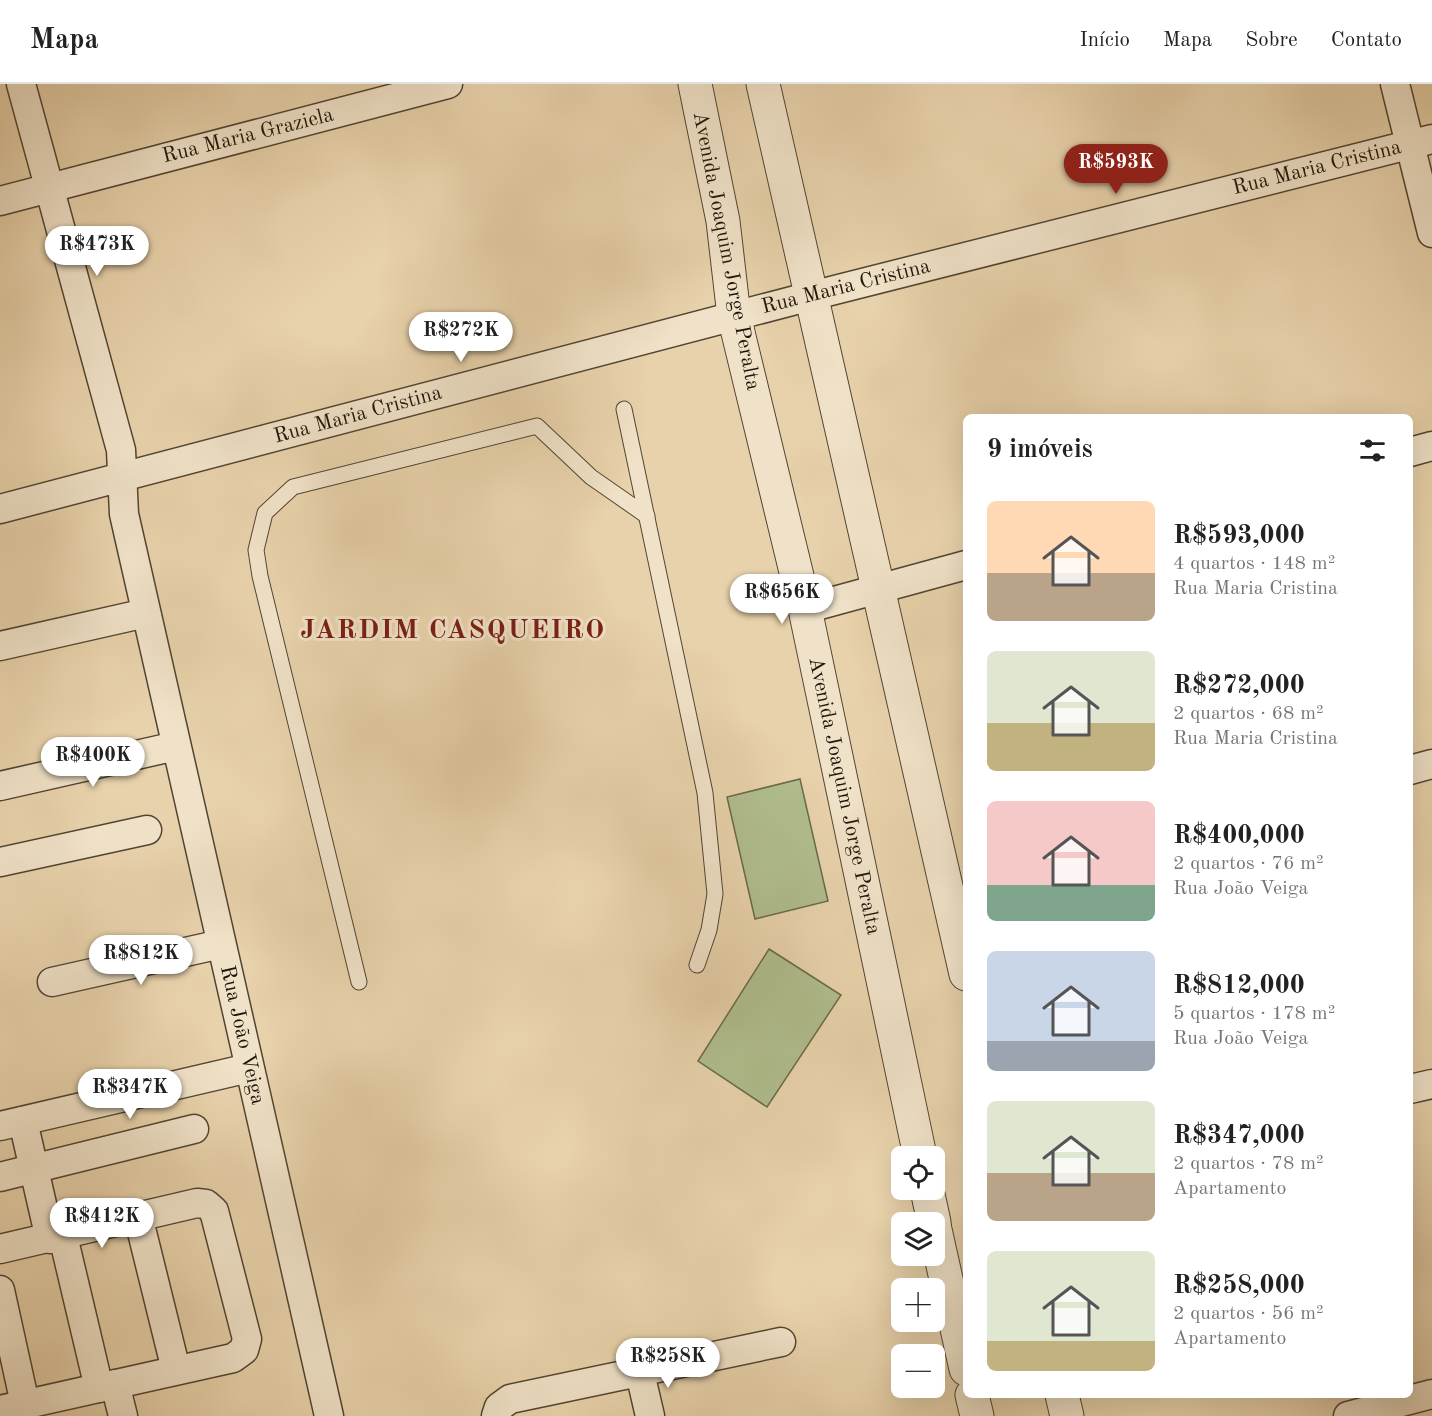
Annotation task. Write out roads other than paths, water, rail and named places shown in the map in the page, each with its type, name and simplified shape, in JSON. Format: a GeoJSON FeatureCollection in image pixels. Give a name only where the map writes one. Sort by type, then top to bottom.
{"type":"FeatureCollection","features":[{"type":"Feature","properties":{"kind":"street","name":"Rua João Veiga"},"geometry":{"type":"LineString","coordinates":[[21,84],[120,450],[124,514],[329,1416]]}},
{"type":"Feature","properties":{"kind":"street","name":"Rua Maria Graziela"},"geometry":{"type":"LineString","coordinates":[[0,201],[448,84]]}},
{"type":"Feature","properties":{"kind":"street","name":"Avenida Joaquim Jorge Peralta"},"geometry":{"type":"LineString","coordinates":[[695,84],[723,221],[734,316],[805,609],[918,1146]]}},
{"type":"Feature","properties":{"kind":"street"},"geometry":{"type":"LineString","coordinates":[[763,84],[878,588],[956,885],[963,947]]}},
{"type":"Feature","properties":{"kind":"street"},"geometry":{"type":"LineString","coordinates":[[1395,84],[1421,142],[1432,233]]}},
{"type":"Feature","properties":{"kind":"street","name":"Rua Maria Cristina"},"geometry":{"type":"LineString","coordinates":[[0,510],[811,296],[1421,142]]}},
{"type":"Feature","properties":{"kind":"street"},"geometry":{"type":"LineString","coordinates":[[1413,451],[1432,446]]}},
{"type":"Feature","properties":{"kind":"street"},"geometry":{"type":"LineString","coordinates":[[805,609],[963,566]]}},
{"type":"Feature","properties":{"kind":"street"},"geometry":{"type":"LineString","coordinates":[[0,646],[146,613]]}},
{"type":"Feature","properties":{"kind":"street"},"geometry":{"type":"LineString","coordinates":[[0,786],[176,746]]}},
{"type":"Feature","properties":{"kind":"street"},"geometry":{"type":"LineString","coordinates":[[1413,769],[1432,764]]}},
{"type":"Feature","properties":{"kind":"street"},"geometry":{"type":"LineString","coordinates":[[0,862],[147,830]]}},
{"type":"Feature","properties":{"kind":"street"},"geometry":{"type":"LineString","coordinates":[[52,982],[221,944]]}},
{"type":"Feature","properties":{"kind":"street"},"geometry":{"type":"LineString","coordinates":[[123,1416],[107,1386],[34,1169],[11,1124],[249,1068]]}},
{"type":"Feature","properties":{"kind":"street"},"geometry":{"type":"LineString","coordinates":[[1413,1088],[1432,1084]]}},
{"type":"Feature","properties":{"kind":"street"},"geometry":{"type":"LineString","coordinates":[[0,1177],[194,1129]]}},
{"type":"Feature","properties":{"kind":"street"},"geometry":{"type":"LineString","coordinates":[[0,1249],[197,1203],[207,1204],[214,1211],[247,1339],[244,1350],[233,1358],[13,1407],[0,1290]]}},
{"type":"Feature","properties":{"kind":"street"},"geometry":{"type":"LineString","coordinates":[[138,1216],[176,1370]]}},
{"type":"Feature","properties":{"kind":"street"},"geometry":{"type":"LineString","coordinates":[[943,1266],[963,1355]]}},
{"type":"Feature","properties":{"kind":"street"},"geometry":{"type":"LineString","coordinates":[[496,1416],[499,1407],[510,1399],[781,1342]]}},
{"type":"Feature","properties":{"kind":"street"},"geometry":{"type":"LineString","coordinates":[[640,1373],[650,1416]]}},
{"type":"Feature","properties":{"kind":"street"},"geometry":{"type":"LineString","coordinates":[[1348,1416],[1432,1394]]}},
{"type":"Feature","properties":{"kind":"street"},"geometry":{"type":"LineString","coordinates":[[973,1398],[977,1416]]}},
{"type":"Feature","properties":{"kind":"street"},"geometry":{"type":"LineString","coordinates":[[1063,1398],[1066,1416]]}},
{"type":"Feature","properties":{"kind":"lane"},"geometry":{"type":"LineString","coordinates":[[624,409],[705,793],[715,894],[709,930],[697,965]]}},
{"type":"Feature","properties":{"kind":"lane"},"geometry":{"type":"LineString","coordinates":[[359,982],[260,576],[256,550],[265,513],[293,487],[537,426],[591,477],[647,516]]}},
{"type":"Feature","properties":{"kind":"district","name":"JARDIM CASQUEIRO"},"geometry":{"type":"Point","coordinates":[453,630]}}]}
